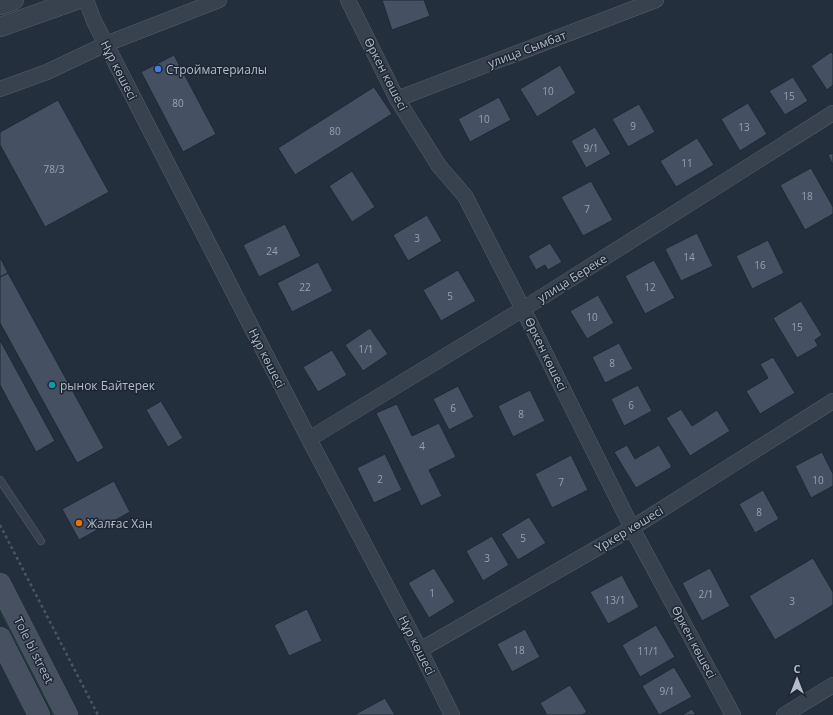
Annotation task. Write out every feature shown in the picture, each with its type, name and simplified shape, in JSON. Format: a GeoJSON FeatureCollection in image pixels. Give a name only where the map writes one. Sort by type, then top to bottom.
{"type":"FeatureCollection","features":[{"type":"Feature","properties":{"kind":"main road","name":"Tole bi street"},"geometry":{"type":"LineString","coordinates":[[0,584],[67,715]]}},
{"type":"Feature","properties":{"kind":"main road","name":"Tole bi street"},"geometry":{"type":"LineString","coordinates":[[0,638],[40,715]]}},
{"type":"Feature","properties":{"kind":"street"},"geometry":{"type":"LineString","coordinates":[[0,5],[14,0]]}},
{"type":"Feature","properties":{"kind":"street"},"geometry":{"type":"LineString","coordinates":[[0,26],[76,0]]}},
{"type":"Feature","properties":{"kind":"street","name":"Нұр көшесі"},"geometry":{"type":"LineString","coordinates":[[86,0],[94,22],[309,439],[420,650],[452,715]]}},
{"type":"Feature","properties":{"kind":"street"},"geometry":{"type":"LineString","coordinates":[[0,89],[47,72],[106,44],[219,0]]}},
{"type":"Feature","properties":{"kind":"street","name":"Өркен көшесі"},"geometry":{"type":"LineString","coordinates":[[348,0],[397,99],[439,166],[465,196],[632,528],[733,715]]}},
{"type":"Feature","properties":{"kind":"street","name":"улица Сымбат"},"geometry":{"type":"LineString","coordinates":[[397,99],[656,0]]}},
{"type":"Feature","properties":{"kind":"street","name":"улица Береке"},"geometry":{"type":"LineString","coordinates":[[309,439],[523,309],[833,112]]}},
{"type":"Feature","properties":{"kind":"street","name":"Үркер көшесі"},"geometry":{"type":"LineString","coordinates":[[420,650],[632,528],[833,401]]}},
{"type":"Feature","properties":{"kind":"street"},"geometry":{"type":"LineString","coordinates":[[784,715],[833,685]]}},
{"type":"Feature","properties":{"kind":"lane"},"geometry":{"type":"LineString","coordinates":[[0,480],[41,541]]}},
{"type":"Feature","properties":{"kind":"path"},"geometry":{"type":"LineString","coordinates":[[0,525],[98,715]]}},
{"type":"Feature","properties":{"kind":"green space"},"geometry":{"type":"Polygon","coordinates":[[[0,602],[58,715],[53,715],[0,612],[0,602]]]}},
{"type":"Feature","properties":{"kind":"building"},"geometry":{"type":"Polygon","coordinates":[[[382,0],[424,0],[430,16],[392,30],[382,0]]]}},
{"type":"Feature","properties":{"kind":"building"},"geometry":{"type":"Polygon","coordinates":[[[831,52],[833,54],[833,85],[827,90],[811,66],[831,52]]]}},
{"type":"Feature","properties":{"kind":"building"},"geometry":{"type":"Polygon","coordinates":[[[174,55],[216,134],[183,152],[141,72],[174,55]]]}},
{"type":"Feature","properties":{"kind":"building"},"geometry":{"type":"Polygon","coordinates":[[[560,65],[576,93],[537,117],[520,89],[560,65]]]}},
{"type":"Feature","properties":{"kind":"building"},"geometry":{"type":"Polygon","coordinates":[[[793,77],[808,101],[785,115],[769,91],[793,77]]]}},
{"type":"Feature","properties":{"kind":"building"},"geometry":{"type":"Polygon","coordinates":[[[374,87],[392,114],[295,175],[278,148],[374,87]]]}},
{"type":"Feature","properties":{"kind":"building"},"geometry":{"type":"Polygon","coordinates":[[[499,97],[511,120],[470,142],[458,119],[499,97]]]}},
{"type":"Feature","properties":{"kind":"building"},"geometry":{"type":"Polygon","coordinates":[[[58,100],[109,192],[45,227],[0,145],[0,132],[58,100]]]}},
{"type":"Feature","properties":{"kind":"building"},"geometry":{"type":"Polygon","coordinates":[[[748,103],[767,134],[740,151],[721,119],[748,103]]]}},
{"type":"Feature","properties":{"kind":"building"},"geometry":{"type":"Polygon","coordinates":[[[639,104],[655,132],[628,147],[612,119],[639,104]]]}},
{"type":"Feature","properties":{"kind":"building"},"geometry":{"type":"Polygon","coordinates":[[[595,127],[611,154],[586,168],[571,141],[595,127]]]}},
{"type":"Feature","properties":{"kind":"building"},"geometry":{"type":"Polygon","coordinates":[[[697,138],[714,165],[676,187],[660,161],[697,138]]]}},
{"type":"Feature","properties":{"kind":"building"},"geometry":{"type":"Polygon","coordinates":[[[833,153],[833,165],[828,155],[833,153]]]}},
{"type":"Feature","properties":{"kind":"building"},"geometry":{"type":"Polygon","coordinates":[[[811,168],[833,207],[833,214],[805,230],[780,185],[811,168]]]}},
{"type":"Feature","properties":{"kind":"building"},"geometry":{"type":"Polygon","coordinates":[[[352,171],[375,207],[352,222],[329,186],[352,171]]]}},
{"type":"Feature","properties":{"kind":"building"},"geometry":{"type":"Polygon","coordinates":[[[591,181],[613,220],[583,236],[561,197],[591,181]]]}},
{"type":"Feature","properties":{"kind":"building"},"geometry":{"type":"Polygon","coordinates":[[[427,215],[442,241],[408,261],[393,235],[427,215]]]}},
{"type":"Feature","properties":{"kind":"building"},"geometry":{"type":"Polygon","coordinates":[[[285,224],[301,256],[259,277],[243,245],[285,224]]]}},
{"type":"Feature","properties":{"kind":"building"},"geometry":{"type":"Polygon","coordinates":[[[697,233],[713,266],[681,281],[665,249],[697,233]]]}},
{"type":"Feature","properties":{"kind":"building"},"geometry":{"type":"Polygon","coordinates":[[[768,240],[784,273],[752,289],[736,256],[768,240]]]}},
{"type":"Feature","properties":{"kind":"building"},"geometry":{"type":"Polygon","coordinates":[[[550,243],[562,262],[548,270],[545,265],[536,270],[528,256],[550,243]]]}},
{"type":"Feature","properties":{"kind":"building"},"geometry":{"type":"Polygon","coordinates":[[[0,257],[8,273],[0,277],[0,257]]]}},
{"type":"Feature","properties":{"kind":"building"},"geometry":{"type":"Polygon","coordinates":[[[654,260],[675,298],[645,314],[625,276],[654,260]]]}},
{"type":"Feature","properties":{"kind":"building"},"geometry":{"type":"Polygon","coordinates":[[[318,262],[333,291],[292,312],[277,283],[318,262]]]}},
{"type":"Feature","properties":{"kind":"building"},"geometry":{"type":"Polygon","coordinates":[[[458,270],[476,301],[441,321],[423,290],[458,270]]]}},
{"type":"Feature","properties":{"kind":"building","name":"рынок Байтерек"},"geometry":{"type":"Polygon","coordinates":[[[8,273],[104,448],[77,463],[0,323],[0,277],[8,273]]]}},
{"type":"Feature","properties":{"kind":"building"},"geometry":{"type":"Polygon","coordinates":[[[598,295],[614,323],[587,339],[570,311],[598,295]]]}},
{"type":"Feature","properties":{"kind":"building"},"geometry":{"type":"Polygon","coordinates":[[[801,301],[822,335],[815,340],[818,346],[797,358],[773,318],[801,301]]]}},
{"type":"Feature","properties":{"kind":"building"},"geometry":{"type":"Polygon","coordinates":[[[370,328],[388,354],[363,371],[345,345],[370,328]]]}},
{"type":"Feature","properties":{"kind":"building","name":"рынок Байтерек"},"geometry":{"type":"Polygon","coordinates":[[[0,340],[55,441],[36,452],[0,385],[0,340]]]}},
{"type":"Feature","properties":{"kind":"building"},"geometry":{"type":"Polygon","coordinates":[[[619,343],[633,369],[605,383],[592,357],[619,343]]]}},
{"type":"Feature","properties":{"kind":"building"},"geometry":{"type":"Polygon","coordinates":[[[332,350],[347,375],[318,392],[303,367],[332,350]]]}},
{"type":"Feature","properties":{"kind":"building"},"geometry":{"type":"Polygon","coordinates":[[[773,357],[795,393],[760,414],[746,391],[768,378],[760,364],[773,357]]]}},
{"type":"Feature","properties":{"kind":"building"},"geometry":{"type":"Polygon","coordinates":[[[638,385],[652,411],[624,426],[611,399],[638,385]]]}},
{"type":"Feature","properties":{"kind":"building"},"geometry":{"type":"Polygon","coordinates":[[[458,386],[474,417],[449,430],[433,399],[458,386]]]}},
{"type":"Feature","properties":{"kind":"building"},"geometry":{"type":"Polygon","coordinates":[[[530,390],[545,421],[513,437],[498,406],[530,390]]]}},
{"type":"Feature","properties":{"kind":"building"},"geometry":{"type":"Polygon","coordinates":[[[161,401],[183,438],[168,447],[146,410],[161,401]]]}},
{"type":"Feature","properties":{"kind":"building"},"geometry":{"type":"Polygon","coordinates":[[[397,404],[412,436],[439,423],[456,457],[429,470],[442,496],[421,506],[376,413],[397,404]]]}},
{"type":"Feature","properties":{"kind":"building"},"geometry":{"type":"Polygon","coordinates":[[[681,409],[692,426],[717,410],[730,431],[690,456],[666,418],[681,409]]]}},
{"type":"Feature","properties":{"kind":"building"},"geometry":{"type":"Polygon","coordinates":[[[627,445],[635,459],[659,445],[672,467],[636,488],[614,452],[627,445]]]}},
{"type":"Feature","properties":{"kind":"building"},"geometry":{"type":"Polygon","coordinates":[[[822,452],[833,474],[833,486],[811,498],[795,466],[822,452]]]}},
{"type":"Feature","properties":{"kind":"building"},"geometry":{"type":"Polygon","coordinates":[[[385,454],[402,490],[374,503],[357,468],[385,454]]]}},
{"type":"Feature","properties":{"kind":"building"},"geometry":{"type":"Polygon","coordinates":[[[571,455],[588,490],[552,508],[535,474],[571,455]]]}},
{"type":"Feature","properties":{"kind":"building"},"geometry":{"type":"Polygon","coordinates":[[[114,481],[130,512],[79,540],[62,509],[114,481]]]}},
{"type":"Feature","properties":{"kind":"building"},"geometry":{"type":"Polygon","coordinates":[[[763,490],[779,519],[755,533],[739,504],[763,490]]]}},
{"type":"Feature","properties":{"kind":"building"},"geometry":{"type":"Polygon","coordinates":[[[529,517],[546,543],[518,560],[501,534],[529,517]]]}},
{"type":"Feature","properties":{"kind":"building"},"geometry":{"type":"Polygon","coordinates":[[[492,536],[509,565],[483,581],[466,551],[492,536]]]}},
{"type":"Feature","properties":{"kind":"building"},"geometry":{"type":"Polygon","coordinates":[[[813,558],[833,592],[833,605],[775,640],[749,596],[813,558]]]}},
{"type":"Feature","properties":{"kind":"building"},"geometry":{"type":"Polygon","coordinates":[[[434,568],[455,602],[429,618],[408,583],[434,568]]]}},
{"type":"Feature","properties":{"kind":"building"},"geometry":{"type":"Polygon","coordinates":[[[710,568],[730,606],[702,621],[682,583],[710,568]]]}},
{"type":"Feature","properties":{"kind":"building"},"geometry":{"type":"Polygon","coordinates":[[[622,575],[639,607],[608,624],[590,592],[622,575]]]}},
{"type":"Feature","properties":{"kind":"building"},"geometry":{"type":"Polygon","coordinates":[[[307,609],[322,641],[289,656],[274,625],[307,609]]]}},
{"type":"Feature","properties":{"kind":"building"},"geometry":{"type":"Polygon","coordinates":[[[656,625],[675,657],[640,677],[622,645],[656,625]]]}},
{"type":"Feature","properties":{"kind":"building"},"geometry":{"type":"Polygon","coordinates":[[[525,629],[540,657],[512,672],[497,644],[525,629]]]}},
{"type":"Feature","properties":{"kind":"building"},"geometry":{"type":"Polygon","coordinates":[[[674,667],[692,697],[659,715],[642,686],[674,667]]]}},
{"type":"Feature","properties":{"kind":"building"},"geometry":{"type":"Polygon","coordinates":[[[570,685],[587,712],[582,715],[547,715],[540,703],[570,685]]]}},
{"type":"Feature","properties":{"kind":"building"},"geometry":{"type":"Polygon","coordinates":[[[385,698],[395,715],[354,715],[385,698]]]}},
{"type":"Feature","properties":{"kind":"building"},"geometry":{"type":"Polygon","coordinates":[[[692,709],[696,715],[682,715],[692,709]]]}},
{"type":"Feature","properties":{"kind":"place","name":"Стройматериалы"},"geometry":{"type":"Point","coordinates":[158,69]}},
{"type":"Feature","properties":{"kind":"place","name":"рынок Байтерек"},"geometry":{"type":"Point","coordinates":[52,385]}},
{"type":"Feature","properties":{"kind":"place","name":"Жалғас Хан"},"geometry":{"type":"Point","coordinates":[79,523]}}]}
